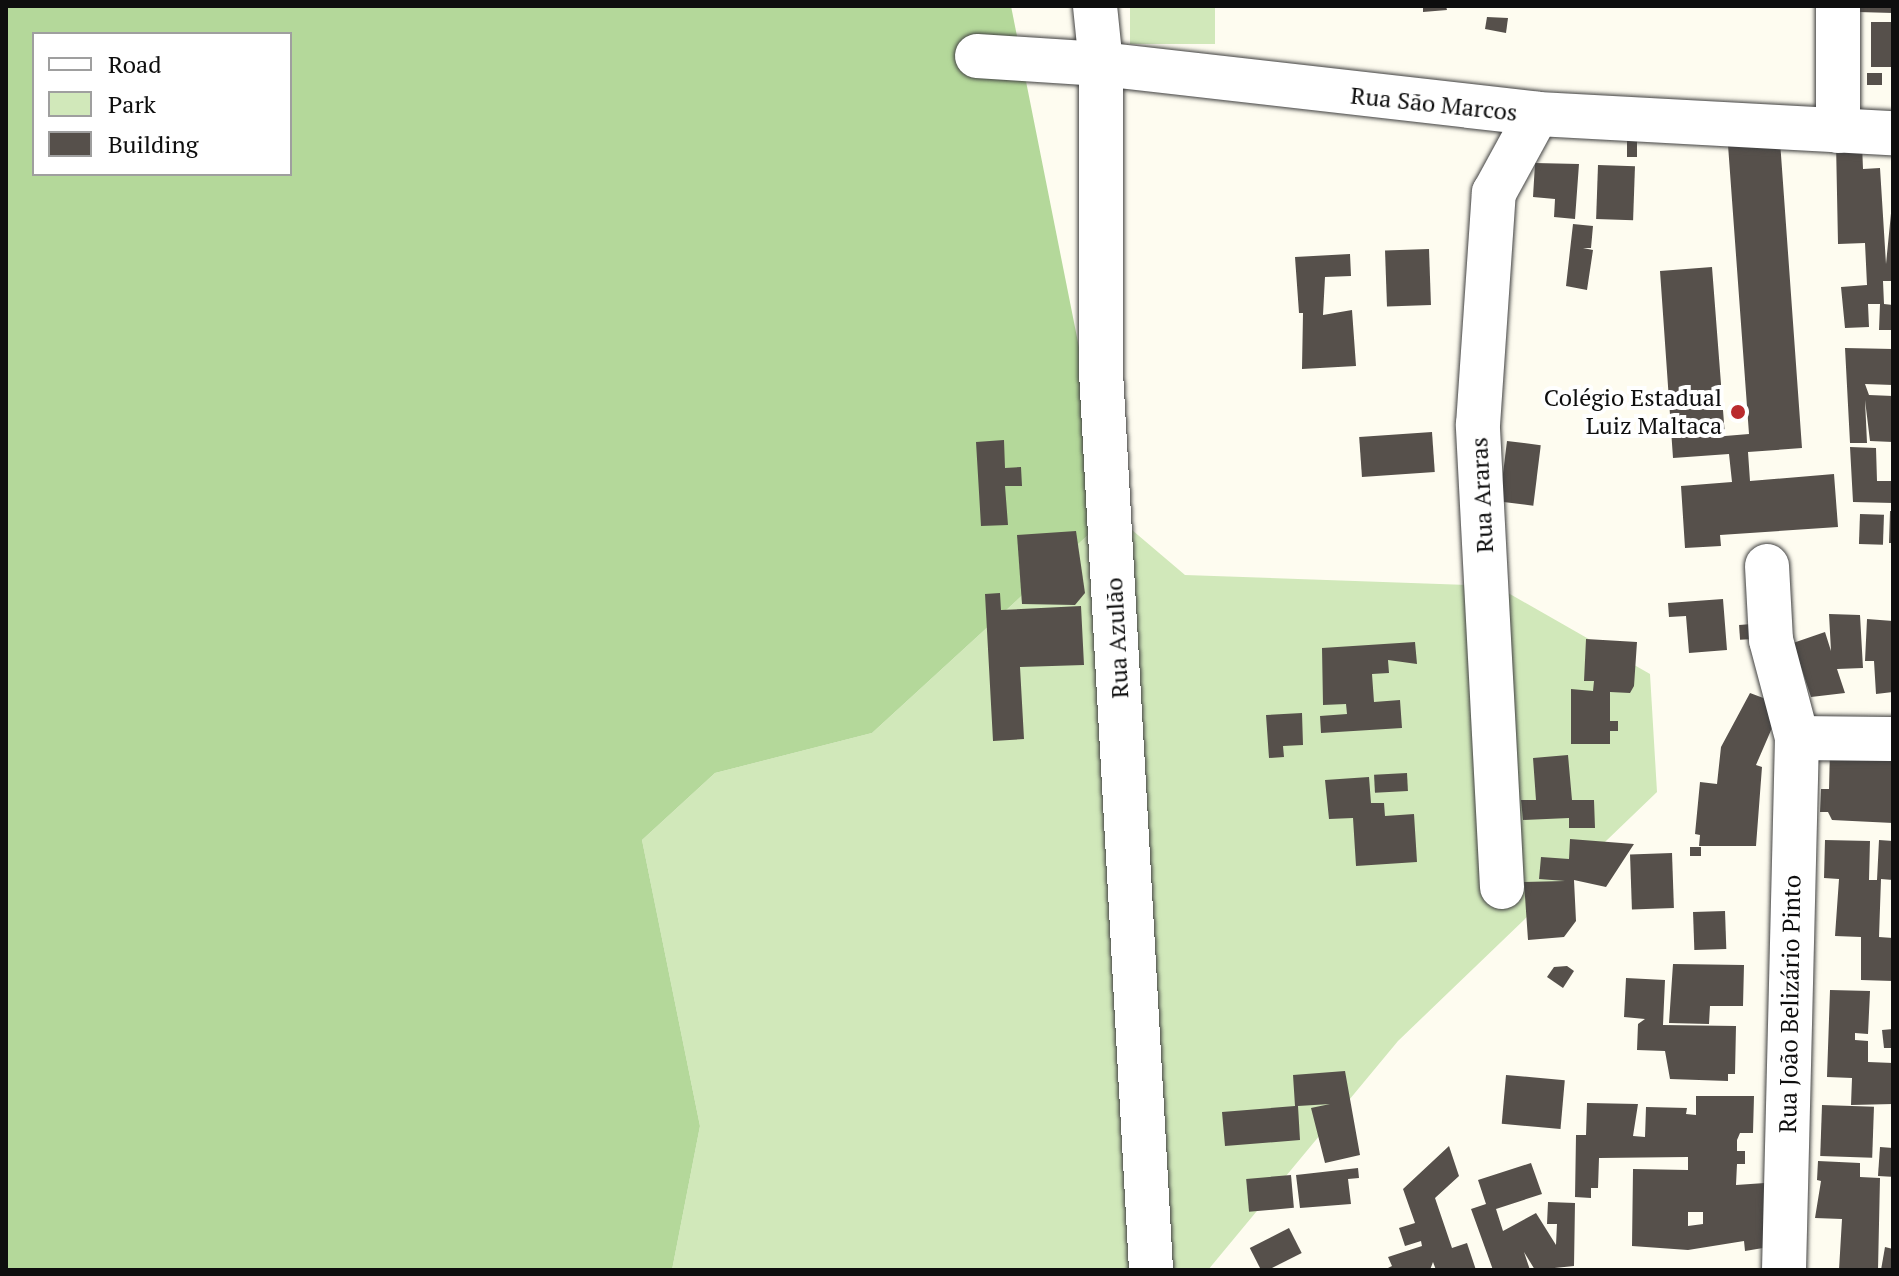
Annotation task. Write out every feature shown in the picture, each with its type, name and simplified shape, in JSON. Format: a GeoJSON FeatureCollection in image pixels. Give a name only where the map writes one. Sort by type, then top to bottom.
{"type":"FeatureCollection","features":[{"type":"Feature","properties":{"kind":"street","name":"Rua Azulão"},"geometry":{"type":"LineString","coordinates":[[1095,6],[1101,64],[1101,372],[1151,1270]]}},
{"type":"Feature","properties":{"kind":"street"},"geometry":{"type":"LineString","coordinates":[[1838,6],[1838,131]]}},
{"type":"Feature","properties":{"kind":"street","name":"Rua São Marcos"},"geometry":{"type":"LineString","coordinates":[[977,56],[1101,64],[1537,114],[1893,133]]}},
{"type":"Feature","properties":{"kind":"street","name":"Rua Araras"},"geometry":{"type":"LineString","coordinates":[[1502,887],[1478,425],[1494,193],[1537,114]]}},
{"type":"Feature","properties":{"kind":"street","name":"Rua João Belizário Pinto"},"geometry":{"type":"LineString","coordinates":[[1767,566],[1771,640],[1797,738],[1784,1270]]}},
{"type":"Feature","properties":{"kind":"street"},"geometry":{"type":"LineString","coordinates":[[1797,738],[1893,739]]}},
{"type":"Feature","properties":{"kind":"green space"},"geometry":{"type":"Polygon","coordinates":[[[6,6],[1011,6],[1112,513],[872,733],[715,773],[642,840],[700,1126],[672,1270],[6,1270],[6,6]]]}},
{"type":"Feature","properties":{"kind":"green space"},"geometry":{"type":"Polygon","coordinates":[[[1130,6],[1215,6],[1215,44],[1130,44],[1130,6]]]}},
{"type":"Feature","properties":{"kind":"green space"},"geometry":{"type":"Polygon","coordinates":[[[1112,513],[1185,575],[1496,586],[1650,674],[1657,792],[1398,1041],[1208,1270],[672,1270],[700,1126],[642,840],[715,773],[872,733],[1112,513]]]}},
{"type":"Feature","properties":{"kind":"building"},"geometry":{"type":"Polygon","coordinates":[[[1423,6],[1446,6],[1447,10],[1423,12],[1423,6]]]}},
{"type":"Feature","properties":{"kind":"building"},"geometry":{"type":"Polygon","coordinates":[[[1858,6],[1893,6],[1893,13],[1858,12],[1858,6]]]}},
{"type":"Feature","properties":{"kind":"building"},"geometry":{"type":"Polygon","coordinates":[[[1487,17],[1508,18],[1506,33],[1485,29],[1487,17]]]}},
{"type":"Feature","properties":{"kind":"building"},"geometry":{"type":"Polygon","coordinates":[[[1871,22],[1893,22],[1893,67],[1871,67],[1871,22]]]}},
{"type":"Feature","properties":{"kind":"building"},"geometry":{"type":"Polygon","coordinates":[[[1867,73],[1882,73],[1882,85],[1867,85],[1867,73]]]}},
{"type":"Feature","properties":{"kind":"building"},"geometry":{"type":"Polygon","coordinates":[[[1627,128],[1637,128],[1637,157],[1627,157],[1627,128]]]}},
{"type":"Feature","properties":{"kind":"building"},"geometry":{"type":"Polygon","coordinates":[[[1780,141],[1802,448],[1748,452],[1750,481],[1834,474],[1838,527],[1720,535],[1721,546],[1685,548],[1681,486],[1732,482],[1729,454],[1673,458],[1660,271],[1712,267],[1725,436],[1749,434],[1728,145],[1780,141]]]}},
{"type":"Feature","properties":{"kind":"building"},"geometry":{"type":"Polygon","coordinates":[[[1836,143],[1862,144],[1863,169],[1880,168],[1886,264],[1893,193],[1893,281],[1883,281],[1884,304],[1893,305],[1893,330],[1879,330],[1880,304],[1868,304],[1869,327],[1845,328],[1841,287],[1867,285],[1865,243],[1838,244],[1836,143]]]}},
{"type":"Feature","properties":{"kind":"building"},"geometry":{"type":"Polygon","coordinates":[[[1535,163],[1579,164],[1575,219],[1554,217],[1555,199],[1533,197],[1535,163]]]}},
{"type":"Feature","properties":{"kind":"building"},"geometry":{"type":"Polygon","coordinates":[[[1598,165],[1635,166],[1633,220],[1596,219],[1598,165]]]}},
{"type":"Feature","properties":{"kind":"building"},"geometry":{"type":"Polygon","coordinates":[[[1573,224],[1593,226],[1591,248],[1583,248],[1593,250],[1587,290],[1566,286],[1573,224]]]}},
{"type":"Feature","properties":{"kind":"building"},"geometry":{"type":"Polygon","coordinates":[[[1429,249],[1431,305],[1387,307],[1385,251],[1429,249]]]}},
{"type":"Feature","properties":{"kind":"building"},"geometry":{"type":"Polygon","coordinates":[[[1350,254],[1351,276],[1325,277],[1323,315],[1352,310],[1356,366],[1302,369],[1303,313],[1299,313],[1295,257],[1350,254]]]}},
{"type":"Feature","properties":{"kind":"building"},"geometry":{"type":"Polygon","coordinates":[[[1845,348],[1893,349],[1893,385],[1865,384],[1869,395],[1893,396],[1893,442],[1870,441],[1865,400],[1867,443],[1850,443],[1845,348]]]}},
{"type":"Feature","properties":{"kind":"building"},"geometry":{"type":"Polygon","coordinates":[[[1432,432],[1435,472],[1362,477],[1359,437],[1432,432]]]}},
{"type":"Feature","properties":{"kind":"building"},"geometry":{"type":"Polygon","coordinates":[[[1004,440],[1005,468],[1021,467],[1022,486],[1005,486],[1008,525],[981,526],[976,442],[1004,440]]]}},
{"type":"Feature","properties":{"kind":"building"},"geometry":{"type":"Polygon","coordinates":[[[1507,441],[1541,445],[1533,506],[1500,502],[1507,441]]]}},
{"type":"Feature","properties":{"kind":"building"},"geometry":{"type":"Polygon","coordinates":[[[1850,447],[1876,448],[1877,481],[1893,481],[1893,503],[1853,502],[1850,447]]]}},
{"type":"Feature","properties":{"kind":"building"},"geometry":{"type":"Polygon","coordinates":[[[1890,511],[1893,511],[1893,543],[1889,543],[1890,511]]]}},
{"type":"Feature","properties":{"kind":"building"},"geometry":{"type":"Polygon","coordinates":[[[1860,514],[1884,515],[1883,545],[1859,544],[1860,514]]]}},
{"type":"Feature","properties":{"kind":"building"},"geometry":{"type":"Polygon","coordinates":[[[1076,531],[1085,593],[1075,605],[1022,604],[1017,535],[1076,531]]]}},
{"type":"Feature","properties":{"kind":"building"},"geometry":{"type":"Polygon","coordinates":[[[1000,593],[1001,610],[1081,606],[1084,665],[1020,667],[1024,739],[993,741],[985,594],[1000,593]]]}},
{"type":"Feature","properties":{"kind":"building"},"geometry":{"type":"Polygon","coordinates":[[[1723,599],[1727,650],[1689,653],[1686,616],[1669,617],[1668,603],[1723,599]]]}},
{"type":"Feature","properties":{"kind":"building"},"geometry":{"type":"Polygon","coordinates":[[[1829,614],[1860,615],[1863,668],[1837,669],[1845,693],[1811,697],[1793,643],[1825,632],[1831,651],[1829,614]]]}},
{"type":"Feature","properties":{"kind":"building"},"geometry":{"type":"Polygon","coordinates":[[[1867,619],[1893,621],[1893,692],[1876,694],[1874,661],[1865,661],[1867,619]]]}},
{"type":"Feature","properties":{"kind":"building"},"geometry":{"type":"Polygon","coordinates":[[[1752,624],[1753,639],[1740,640],[1739,625],[1752,624]]]}},
{"type":"Feature","properties":{"kind":"building"},"geometry":{"type":"Polygon","coordinates":[[[1586,639],[1637,642],[1634,686],[1630,693],[1610,692],[1610,721],[1618,721],[1618,731],[1610,731],[1610,744],[1571,744],[1571,689],[1593,691],[1594,681],[1584,681],[1586,639]]]}},
{"type":"Feature","properties":{"kind":"building"},"geometry":{"type":"Polygon","coordinates":[[[1415,642],[1417,664],[1388,660],[1389,673],[1372,674],[1374,702],[1400,700],[1402,728],[1321,733],[1320,716],[1347,714],[1346,704],[1323,705],[1322,648],[1415,642]]]}},
{"type":"Feature","properties":{"kind":"building"},"geometry":{"type":"Polygon","coordinates":[[[1750,693],[1782,705],[1756,765],[1762,767],[1756,846],[1699,846],[1700,835],[1695,834],[1700,782],[1717,784],[1721,747],[1750,693]]]}},
{"type":"Feature","properties":{"kind":"building"},"geometry":{"type":"Polygon","coordinates":[[[1302,713],[1303,745],[1283,746],[1284,757],[1269,758],[1266,715],[1302,713]]]}},
{"type":"Feature","properties":{"kind":"building"},"geometry":{"type":"Polygon","coordinates":[[[1830,749],[1893,751],[1893,823],[1832,820],[1828,812],[1820,812],[1821,789],[1829,789],[1830,749]]]}},
{"type":"Feature","properties":{"kind":"building"},"geometry":{"type":"Polygon","coordinates":[[[1568,755],[1572,800],[1594,800],[1595,828],[1569,828],[1569,818],[1523,820],[1521,800],[1536,800],[1533,758],[1568,755]]]}},
{"type":"Feature","properties":{"kind":"building"},"geometry":{"type":"Polygon","coordinates":[[[1407,773],[1408,791],[1375,793],[1374,775],[1407,773]]]}},
{"type":"Feature","properties":{"kind":"building"},"geometry":{"type":"Polygon","coordinates":[[[1369,777],[1371,803],[1384,803],[1385,816],[1414,814],[1417,862],[1356,866],[1353,818],[1329,819],[1325,780],[1369,777]]]}},
{"type":"Feature","properties":{"kind":"building"},"geometry":{"type":"Polygon","coordinates":[[[1570,839],[1634,844],[1606,887],[1574,880],[1576,921],[1564,937],[1528,940],[1524,882],[1565,881],[1539,879],[1541,857],[1569,859],[1570,839]]]}},
{"type":"Feature","properties":{"kind":"building"},"geometry":{"type":"Polygon","coordinates":[[[1825,840],[1870,841],[1869,880],[1877,880],[1879,840],[1893,841],[1893,880],[1881,879],[1879,937],[1893,938],[1893,981],[1861,980],[1861,937],[1835,936],[1839,879],[1824,878],[1825,840]]]}},
{"type":"Feature","properties":{"kind":"building"},"geometry":{"type":"Polygon","coordinates":[[[1690,847],[1701,847],[1701,856],[1690,856],[1690,847]]]}},
{"type":"Feature","properties":{"kind":"building"},"geometry":{"type":"Polygon","coordinates":[[[1672,853],[1674,908],[1632,909],[1630,854],[1672,853]]]}},
{"type":"Feature","properties":{"kind":"building"},"geometry":{"type":"Polygon","coordinates":[[[1725,911],[1726,949],[1694,950],[1693,912],[1725,911]]]}},
{"type":"Feature","properties":{"kind":"building"},"geometry":{"type":"Polygon","coordinates":[[[1673,964],[1744,965],[1743,1006],[1710,1006],[1709,1024],[1669,1023],[1673,964]]]}},
{"type":"Feature","properties":{"kind":"building"},"geometry":{"type":"Polygon","coordinates":[[[1567,966],[1574,971],[1563,988],[1547,977],[1554,967],[1567,966]]]}},
{"type":"Feature","properties":{"kind":"building"},"geometry":{"type":"Polygon","coordinates":[[[1626,978],[1665,980],[1663,1025],[1736,1026],[1735,1074],[1728,1074],[1728,1081],[1670,1079],[1665,1051],[1637,1050],[1638,1024],[1645,1019],[1624,1017],[1626,978]]]}},
{"type":"Feature","properties":{"kind":"building"},"geometry":{"type":"Polygon","coordinates":[[[1830,990],[1870,991],[1868,1034],[1855,1033],[1855,1040],[1868,1041],[1868,1062],[1893,1063],[1893,1104],[1851,1105],[1852,1078],[1827,1077],[1830,990]]]}},
{"type":"Feature","properties":{"kind":"building"},"geometry":{"type":"Polygon","coordinates":[[[1893,1029],[1893,1048],[1884,1048],[1882,1030],[1893,1029]]]}},
{"type":"Feature","properties":{"kind":"building"},"geometry":{"type":"Polygon","coordinates":[[[1345,1071],[1360,1155],[1325,1163],[1311,1108],[1330,1104],[1298,1106],[1300,1140],[1225,1146],[1222,1112],[1295,1106],[1293,1075],[1345,1071]]]}},
{"type":"Feature","properties":{"kind":"building"},"geometry":{"type":"Polygon","coordinates":[[[1506,1075],[1565,1080],[1561,1129],[1502,1124],[1506,1075]]]}},
{"type":"Feature","properties":{"kind":"building"},"geometry":{"type":"Polygon","coordinates":[[[1696,1096],[1754,1096],[1753,1133],[1740,1133],[1737,1140],[1737,1151],[1745,1151],[1745,1164],[1737,1164],[1736,1185],[1765,1183],[1763,1248],[1745,1251],[1744,1241],[1688,1250],[1632,1246],[1633,1169],[1688,1170],[1688,1157],[1599,1158],[1598,1188],[1591,1188],[1591,1198],[1575,1197],[1576,1135],[1586,1135],[1587,1103],[1638,1104],[1633,1136],[1645,1137],[1646,1107],[1687,1108],[1686,1114],[1696,1115],[1696,1096]],[[1688,1212],[1688,1226],[1703,1224],[1703,1212],[1688,1212]]]}},
{"type":"Feature","properties":{"kind":"building"},"geometry":{"type":"Polygon","coordinates":[[[1822,1105],[1874,1107],[1872,1158],[1820,1156],[1822,1105]]]}},
{"type":"Feature","properties":{"kind":"building"},"geometry":{"type":"Polygon","coordinates":[[[1449,1146],[1459,1176],[1435,1198],[1452,1248],[1467,1243],[1476,1270],[1436,1270],[1433,1262],[1430,1270],[1384,1270],[1392,1266],[1388,1257],[1422,1246],[1421,1241],[1405,1246],[1399,1228],[1415,1223],[1403,1189],[1449,1146]]]}},
{"type":"Feature","properties":{"kind":"building"},"geometry":{"type":"Polygon","coordinates":[[[1880,1147],[1893,1148],[1891,1177],[1878,1176],[1880,1147]]]}},
{"type":"Feature","properties":{"kind":"building"},"geometry":{"type":"Polygon","coordinates":[[[1818,1161],[1860,1163],[1860,1177],[1880,1178],[1878,1270],[1839,1270],[1842,1219],[1815,1218],[1821,1181],[1817,1180],[1818,1161]]]}},
{"type":"Feature","properties":{"kind":"building"},"geometry":{"type":"Polygon","coordinates":[[[1531,1163],[1542,1194],[1496,1209],[1503,1231],[1536,1213],[1556,1245],[1557,1224],[1547,1224],[1548,1202],[1575,1203],[1574,1266],[1535,1270],[1524,1252],[1530,1270],[1493,1270],[1471,1209],[1486,1204],[1478,1180],[1531,1163]]]}},
{"type":"Feature","properties":{"kind":"building"},"geometry":{"type":"Polygon","coordinates":[[[1358,1168],[1359,1178],[1348,1179],[1351,1204],[1300,1208],[1296,1175],[1358,1168]]]}},
{"type":"Feature","properties":{"kind":"building"},"geometry":{"type":"Polygon","coordinates":[[[1291,1175],[1294,1208],[1249,1212],[1246,1179],[1291,1175]]]}},
{"type":"Feature","properties":{"kind":"building"},"geometry":{"type":"Polygon","coordinates":[[[1289,1228],[1302,1253],[1268,1270],[1261,1270],[1250,1248],[1289,1228]]]}},
{"type":"Feature","properties":{"kind":"building"},"geometry":{"type":"Polygon","coordinates":[[[1885,1247],[1893,1249],[1893,1270],[1881,1270],[1885,1247]]]}},
{"type":"Feature","properties":{"kind":"place","name":"Colégio Estadual Luiz Maltaca"},"geometry":{"type":"Point","coordinates":[1738,412]}}]}
